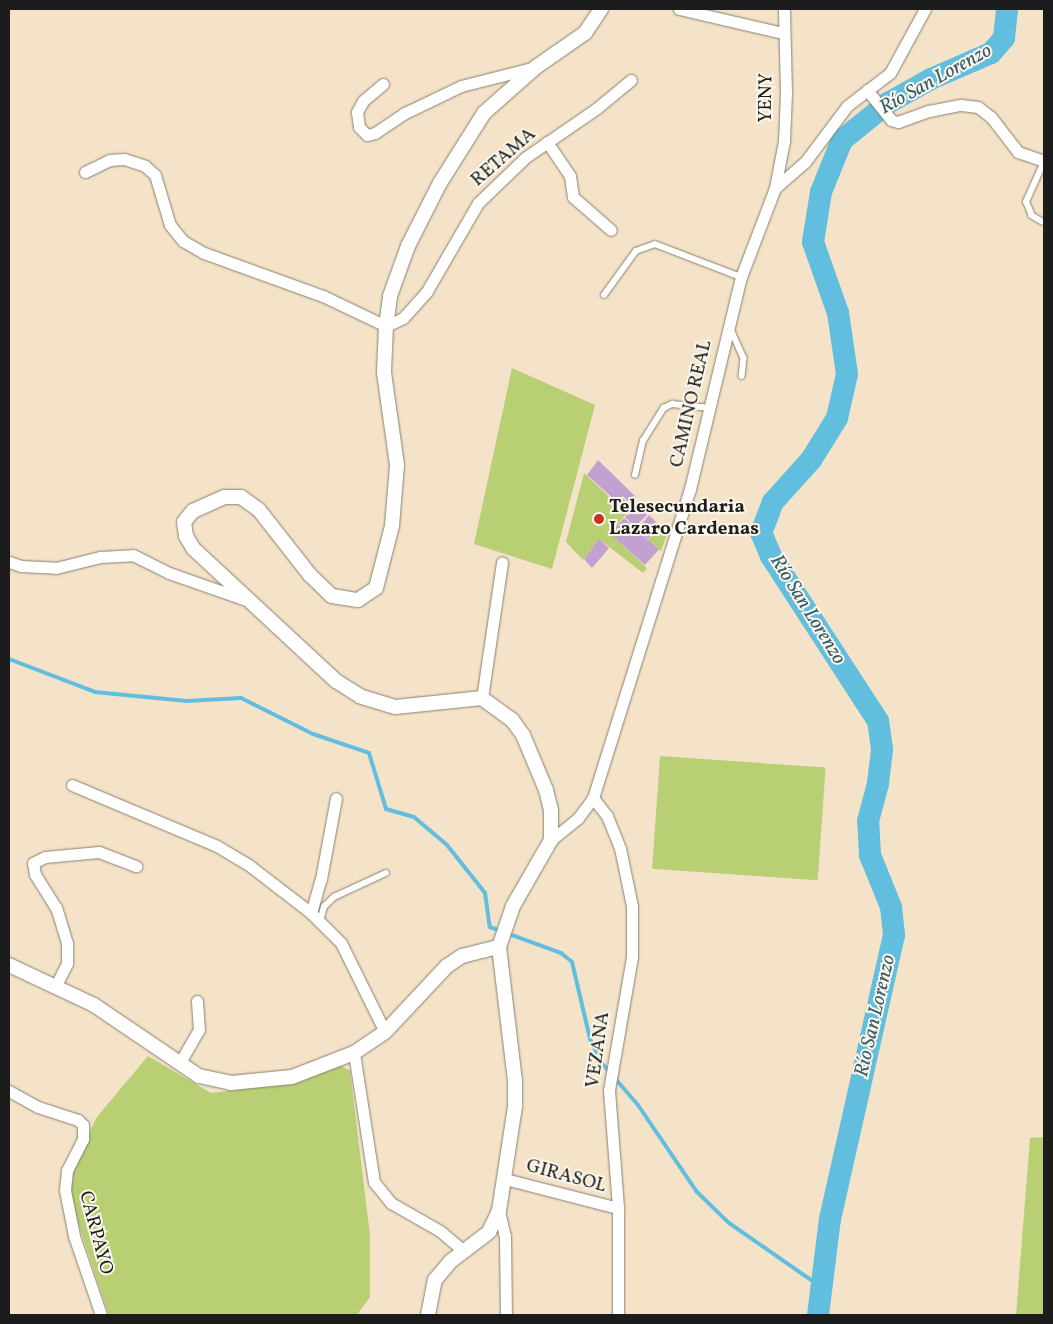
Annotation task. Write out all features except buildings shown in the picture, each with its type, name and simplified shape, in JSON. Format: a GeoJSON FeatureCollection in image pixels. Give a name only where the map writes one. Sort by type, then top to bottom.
{"type":"FeatureCollection","features":[{"type":"Feature","properties":{"kind":"street"},"geometry":{"type":"LineString","coordinates":[[428,1315],[435,1280],[464,1252],[489,1232],[499,1211],[515,1106],[515,1080],[500,943],[507,920],[551,840],[551,810],[532,750],[512,720],[482,698],[406,708],[360,696],[336,681],[256,603],[193,548],[184,529],[187,516],[193,512],[225,497],[241,497],[259,510],[310,575],[332,596],[358,600],[376,588],[392,526],[398,465],[384,372],[386,326],[390,296],[402,263],[440,182],[484,113],[536,67],[585,33],[601,9]]}},
{"type":"Feature","properties":{"kind":"street"},"geometry":{"type":"LineString","coordinates":[[679,9],[783,33]]}},
{"type":"Feature","properties":{"kind":"street","name":"YENY"},"geometry":{"type":"LineString","coordinates":[[776,188],[785,122],[784,9]]}},
{"type":"Feature","properties":{"kind":"street","name":"CAMINO REAL"},"geometry":{"type":"LineString","coordinates":[[551,840],[578,818],[593,798],[690,489],[741,277],[776,188],[805,162],[848,106],[890,74],[897,64],[924,9]]}},
{"type":"Feature","properties":{"kind":"street"},"geometry":{"type":"LineString","coordinates":[[383,84],[362,101],[357,112],[360,127],[367,135],[380,131],[405,113],[460,86],[536,67]]}},
{"type":"Feature","properties":{"kind":"street","name":"RETAMA"},"geometry":{"type":"LineString","coordinates":[[386,326],[404,318],[427,292],[478,203],[526,157],[630,80]]}},
{"type":"Feature","properties":{"kind":"street"},"geometry":{"type":"LineString","coordinates":[[867,90],[891,120],[902,122],[929,111],[969,105],[984,111],[1023,156],[1044,161]]}},
{"type":"Feature","properties":{"kind":"street"},"geometry":{"type":"LineString","coordinates":[[547,142],[570,176],[573,197],[611,230]]}},
{"type":"Feature","properties":{"kind":"street"},"geometry":{"type":"LineString","coordinates":[[85,172],[110,160],[124,159],[145,166],[155,175],[170,225],[184,241],[204,253],[323,296],[386,326]]}},
{"type":"Feature","properties":{"kind":"street"},"geometry":{"type":"LineString","coordinates":[[9,562],[22,566],[56,568],[100,557],[133,554],[208,588],[256,603]]}},
{"type":"Feature","properties":{"kind":"street"},"geometry":{"type":"LineString","coordinates":[[482,698],[502,562]]}},
{"type":"Feature","properties":{"kind":"street"},"geometry":{"type":"LineString","coordinates":[[72,785],[217,846],[250,866],[311,913],[350,957],[385,1032]]}},
{"type":"Feature","properties":{"kind":"street"},"geometry":{"type":"LineString","coordinates":[[311,913],[321,879],[336,798]]}},
{"type":"Feature","properties":{"kind":"street","name":"VEZANA"},"geometry":{"type":"LineString","coordinates":[[593,798],[608,816],[622,854],[632,906],[632,957],[609,1090],[618,1208],[618,1315]]}},
{"type":"Feature","properties":{"kind":"street"},"geometry":{"type":"LineString","coordinates":[[55,986],[67,964],[67,943],[56,908],[35,876],[33,863],[45,857],[99,852],[136,866]]}},
{"type":"Feature","properties":{"kind":"street"},"geometry":{"type":"LineString","coordinates":[[9,965],[94,1005],[199,1076],[231,1083],[292,1077],[354,1053],[385,1032],[447,966],[462,956],[500,943]]}},
{"type":"Feature","properties":{"kind":"street"},"geometry":{"type":"LineString","coordinates":[[179,1064],[199,1030],[196,1001]]}},
{"type":"Feature","properties":{"kind":"street"},"geometry":{"type":"LineString","coordinates":[[354,1053],[374,1182],[391,1203],[440,1231],[464,1252]]}},
{"type":"Feature","properties":{"kind":"street","name":"CARPAYO"},"geometry":{"type":"LineString","coordinates":[[9,1091],[38,1108],[70,1117],[83,1125],[83,1139],[67,1171],[65,1190],[74,1236],[101,1315]]}},
{"type":"Feature","properties":{"kind":"street","name":"GIRASOL"},"geometry":{"type":"LineString","coordinates":[[505,1179],[618,1208]]}},
{"type":"Feature","properties":{"kind":"street"},"geometry":{"type":"LineString","coordinates":[[499,1211],[506,1247],[506,1315]]}},
{"type":"Feature","properties":{"kind":"lane"},"geometry":{"type":"LineString","coordinates":[[1042,222],[1032,216],[1026,202],[1044,161]]}},
{"type":"Feature","properties":{"kind":"lane"},"geometry":{"type":"LineString","coordinates":[[604,295],[636,251],[655,244],[741,277]]}},
{"type":"Feature","properties":{"kind":"lane"},"geometry":{"type":"LineString","coordinates":[[729,325],[741,348],[742,376]]}},
{"type":"Feature","properties":{"kind":"lane"},"geometry":{"type":"LineString","coordinates":[[635,475],[643,441],[664,408],[672,404],[708,408]]}},
{"type":"Feature","properties":{"kind":"lane"},"geometry":{"type":"LineString","coordinates":[[320,921],[324,907],[334,897],[386,873]]}},
{"type":"Feature","properties":{"kind":"green space"},"geometry":{"type":"Polygon","coordinates":[[[512,368],[595,405],[552,569],[474,544],[512,368]]]}},
{"type":"Feature","properties":{"kind":"green space"},"geometry":{"type":"Polygon","coordinates":[[[584,473],[617,504],[623,498],[632,507],[610,533],[647,568],[643,573],[599,539],[583,560],[566,542],[584,473]]]}},
{"type":"Feature","properties":{"kind":"green space"},"geometry":{"type":"Polygon","coordinates":[[[662,525],[668,531],[661,551],[648,540],[662,525]]]}},
{"type":"Feature","properties":{"kind":"green space"},"geometry":{"type":"Polygon","coordinates":[[[660,756],[826,768],[818,880],[652,869],[660,756]]]}},
{"type":"Feature","properties":{"kind":"green space"},"geometry":{"type":"Polygon","coordinates":[[[148,1056],[211,1093],[299,1082],[340,1065],[350,1071],[370,1235],[370,1297],[357,1315],[109,1315],[73,1208],[67,1177],[97,1117],[148,1056]]]}},
{"type":"Feature","properties":{"kind":"green space"},"geometry":{"type":"Polygon","coordinates":[[[1044,1137],[1044,1315],[1016,1315],[1030,1138],[1044,1137]]]}},
{"type":"Feature","properties":{"kind":"waterway","name":"Río San Lorenzo"},"geometry":{"type":"LineString","coordinates":[[818,1315],[830,1219],[894,935],[891,907],[870,855],[868,821],[878,783],[882,749],[878,721],[771,556],[761,533],[773,502],[811,460],[837,418],[847,374],[838,313],[813,242],[821,192],[842,140],[888,103],[931,79],[991,53],[1004,38],[1007,9]]}},
{"type":"Feature","properties":{"kind":"waterway"},"geometry":{"type":"LineString","coordinates":[[9,659],[95,692],[187,701],[241,698],[313,734],[369,753],[386,809],[414,817],[447,845],[485,893],[490,927],[561,953],[572,962],[590,1039],[601,1062],[638,1105],[697,1192],[729,1223],[821,1287]]}},
{"type":"Feature","properties":{"kind":"place","name":"Telesecundaria Lazaro Cardenas"},"geometry":{"type":"Point","coordinates":[599,519]}}]}
